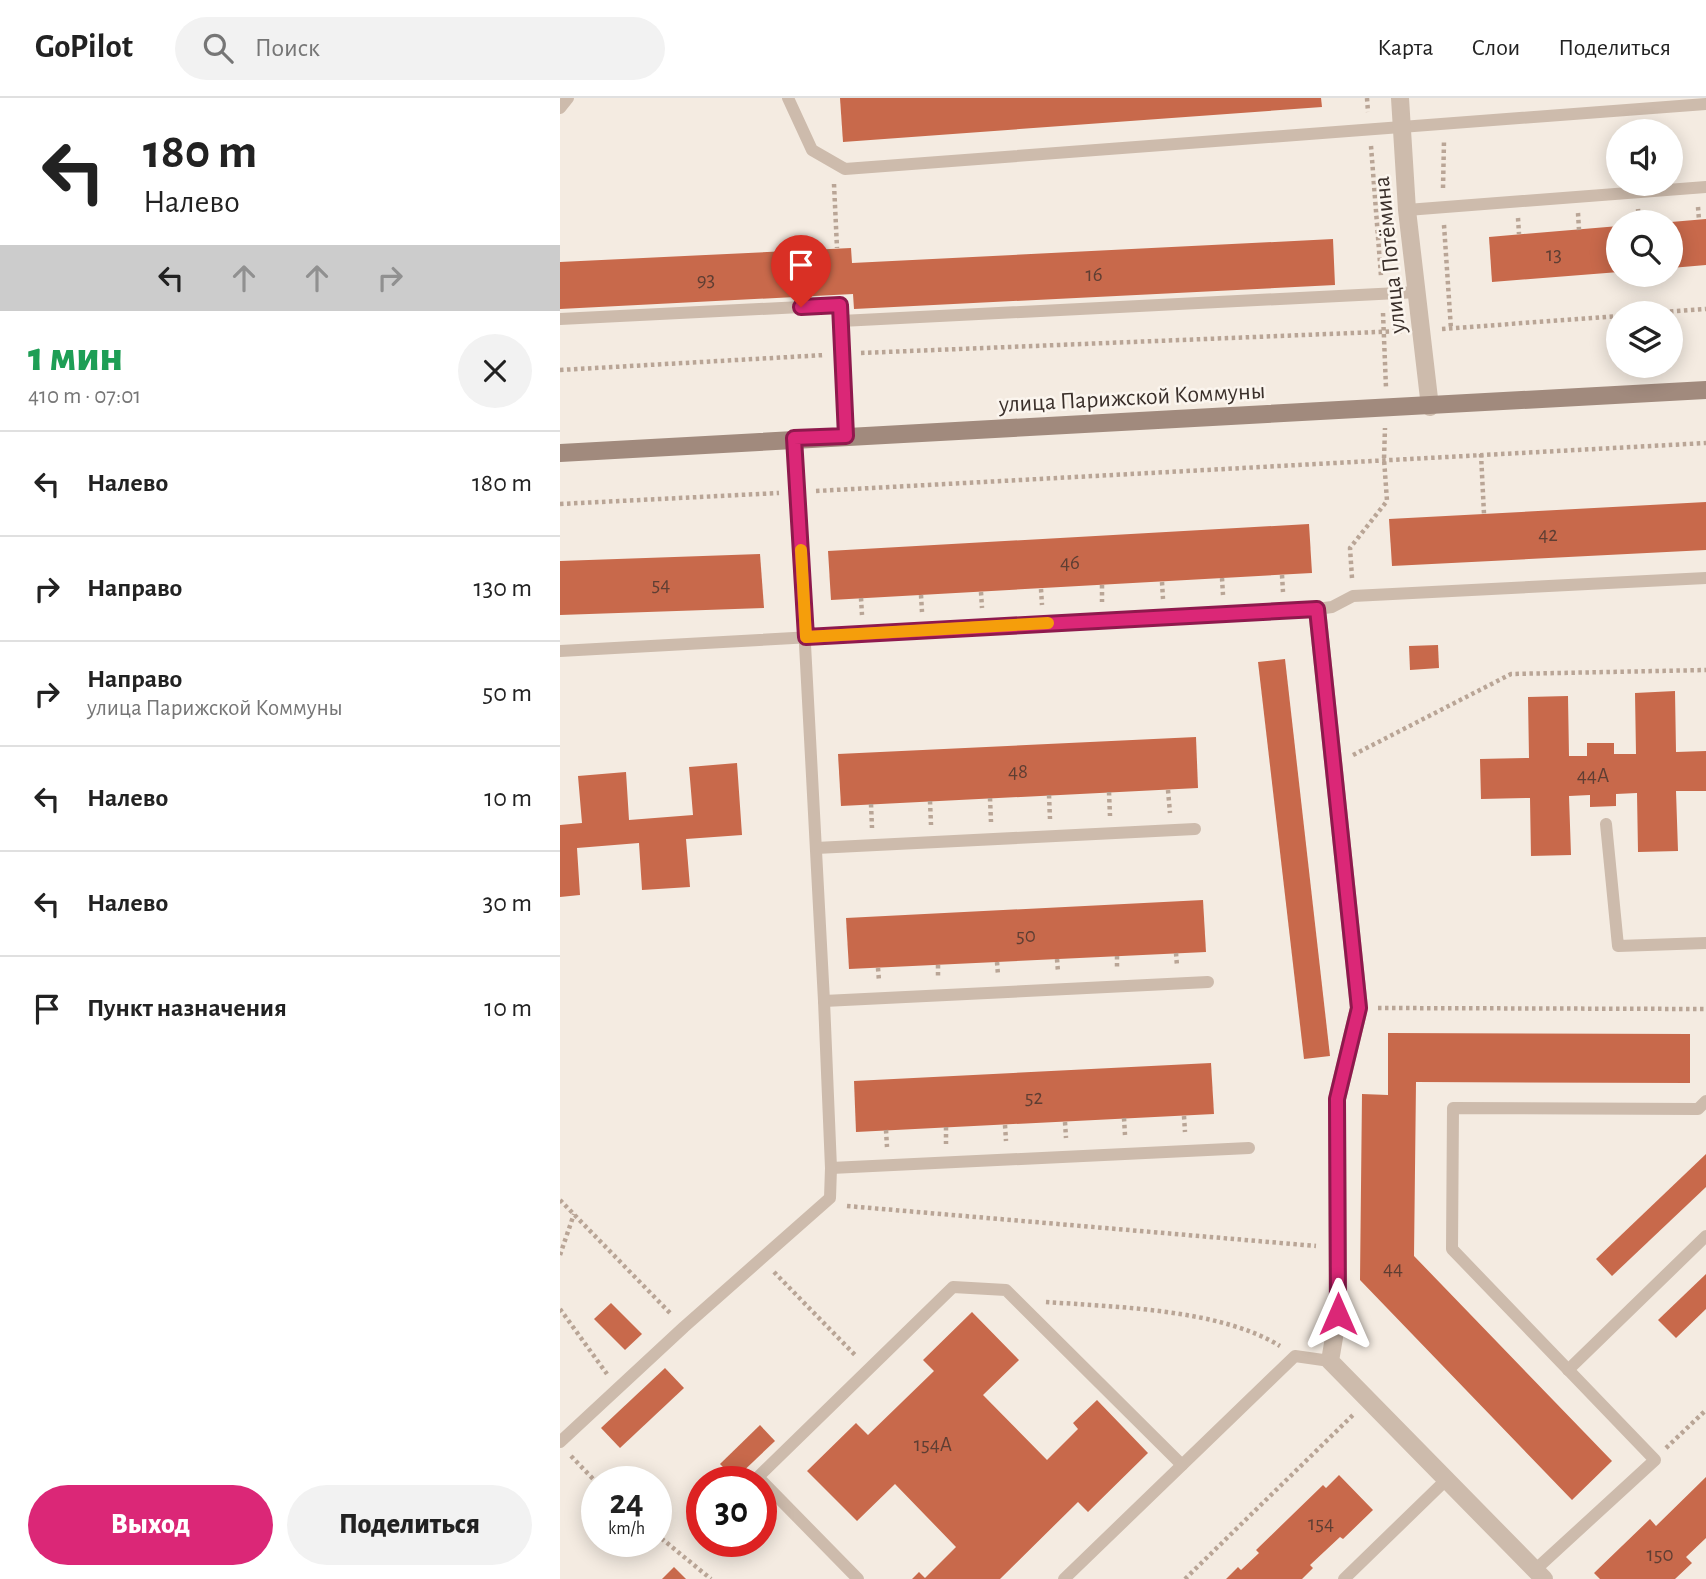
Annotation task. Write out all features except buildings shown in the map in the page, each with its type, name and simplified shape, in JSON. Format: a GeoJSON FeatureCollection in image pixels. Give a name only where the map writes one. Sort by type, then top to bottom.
{"type":"FeatureCollection","features":[{"type":"Feature","properties":{"kind":"main road","name":"улица Парижской Коммуны"},"geometry":{"type":"LineString","coordinates":[[560,453],[794,438],[1430,407],[1706,390]]}},
{"type":"Feature","properties":{"kind":"street","name":"улица Потёмина"},"geometry":{"type":"LineString","coordinates":[[1400,98],[1407,211],[1430,407]]}},
{"type":"Feature","properties":{"kind":"street"},"geometry":{"type":"LineString","coordinates":[[1317,609],[1359,1008],[1337,1099],[1338,1314],[1330,1361],[1540,1575]]}},
{"type":"Feature","properties":{"kind":"lane"},"geometry":{"type":"LineString","coordinates":[[560,108],[568,98]]}},
{"type":"Feature","properties":{"kind":"lane"},"geometry":{"type":"LineString","coordinates":[[788,98],[812,150],[845,169],[1706,104]]}},
{"type":"Feature","properties":{"kind":"lane"},"geometry":{"type":"LineString","coordinates":[[1407,211],[1706,187]]}},
{"type":"Feature","properties":{"kind":"lane"},"geometry":{"type":"LineString","coordinates":[[841,321],[1418,292]]}},
{"type":"Feature","properties":{"kind":"lane"},"geometry":{"type":"LineString","coordinates":[[560,319],[840,305],[846,436]]}},
{"type":"Feature","properties":{"kind":"lane"},"geometry":{"type":"LineString","coordinates":[[560,1442],[684,1327],[830,1198],[824,1001],[794,438]]}},
{"type":"Feature","properties":{"kind":"lane"},"geometry":{"type":"LineString","coordinates":[[560,651],[1317,609],[1332,607],[1353,596],[1706,578]]}},
{"type":"Feature","properties":{"kind":"lane"},"geometry":{"type":"LineString","coordinates":[[1606,824],[1618,946],[1706,943]]}},
{"type":"Feature","properties":{"kind":"lane"},"geometry":{"type":"LineString","coordinates":[[816,848],[1195,830]]}},
{"type":"Feature","properties":{"kind":"lane"},"geometry":{"type":"LineString","coordinates":[[824,1001],[1208,982]]}},
{"type":"Feature","properties":{"kind":"lane"},"geometry":{"type":"LineString","coordinates":[[1540,1575],[1655,1460],[1452,1250],[1453,1108],[1698,1109],[1706,1101]]}},
{"type":"Feature","properties":{"kind":"lane"},"geometry":{"type":"LineString","coordinates":[[831,1168],[1250,1148]]}},
{"type":"Feature","properties":{"kind":"lane"},"geometry":{"type":"LineString","coordinates":[[1568,1370],[1706,1236]]}},
{"type":"Feature","properties":{"kind":"lane"},"geometry":{"type":"LineString","coordinates":[[858,1579],[758,1477],[953,1287],[1006,1290],[1182,1465]]}},
{"type":"Feature","properties":{"kind":"lane"},"geometry":{"type":"LineString","coordinates":[[1064,1579],[1295,1356],[1330,1361]]}},
{"type":"Feature","properties":{"kind":"lane"},"geometry":{"type":"LineString","coordinates":[[1344,1579],[1446,1480]]}},
{"type":"Feature","properties":{"kind":"path"},"geometry":{"type":"LineString","coordinates":[[1353,596],[1350,548],[1387,501],[1384,459],[1385,332],[1367,98]]}},
{"type":"Feature","properties":{"kind":"path"},"geometry":{"type":"LineString","coordinates":[[833,162],[838,248]]}},
{"type":"Feature","properties":{"kind":"path"},"geometry":{"type":"LineString","coordinates":[[1683,311],[1706,309]]}},
{"type":"Feature","properties":{"kind":"path"},"geometry":{"type":"LineString","coordinates":[[560,370],[842,354],[1385,332],[1606,317]]}},
{"type":"Feature","properties":{"kind":"path"},"geometry":{"type":"LineString","coordinates":[[560,504],[1706,443]]}},
{"type":"Feature","properties":{"kind":"path"},"geometry":{"type":"LineString","coordinates":[[1481,454],[1484,514]]}},
{"type":"Feature","properties":{"kind":"path"},"geometry":{"type":"LineString","coordinates":[[1333,765],[1511,674],[1706,670]]}},
{"type":"Feature","properties":{"kind":"path"},"geometry":{"type":"LineString","coordinates":[[1359,1008],[1706,1009]]}},
{"type":"Feature","properties":{"kind":"path"},"geometry":{"type":"LineString","coordinates":[[560,1200],[684,1327]]}},
{"type":"Feature","properties":{"kind":"path"},"geometry":{"type":"LineString","coordinates":[[823,1204],[1338,1248]]}},
{"type":"Feature","properties":{"kind":"path"},"geometry":{"type":"LineString","coordinates":[[560,1255],[574,1214]]}},
{"type":"Feature","properties":{"kind":"path"},"geometry":{"type":"LineString","coordinates":[[790,1289],[869,1370]]}},
{"type":"Feature","properties":{"kind":"path"},"geometry":{"type":"LineString","coordinates":[[1042,1302],[1144,1309],[1222,1324],[1263,1336],[1295,1356]]}},
{"type":"Feature","properties":{"kind":"path"},"geometry":{"type":"LineString","coordinates":[[560,1309],[618,1389]]}},
{"type":"Feature","properties":{"kind":"path"},"geometry":{"type":"LineString","coordinates":[[1185,1579],[1368,1400]]}},
{"type":"Feature","properties":{"kind":"path"},"geometry":{"type":"LineString","coordinates":[[1655,1460],[1706,1410]]}},
{"type":"Feature","properties":{"kind":"path"},"geometry":{"type":"LineString","coordinates":[[569,1454],[581,1466]]}},
{"type":"Feature","properties":{"kind":"path"},"geometry":{"type":"LineString","coordinates":[[672,1547],[711,1579]]}},
{"type":"Feature","properties":{"kind":"slow traffic"},"geometry":{"type":"LineString","coordinates":[[801,550],[806,637],[1048,623]]}},
{"type":"Feature","properties":{"kind":"route"},"geometry":{"type":"LineString","coordinates":[[801,307],[840,305],[846,436],[794,438],[806,637],[1317,609],[1359,1008],[1337,1099],[1338,1314]]}}]}
